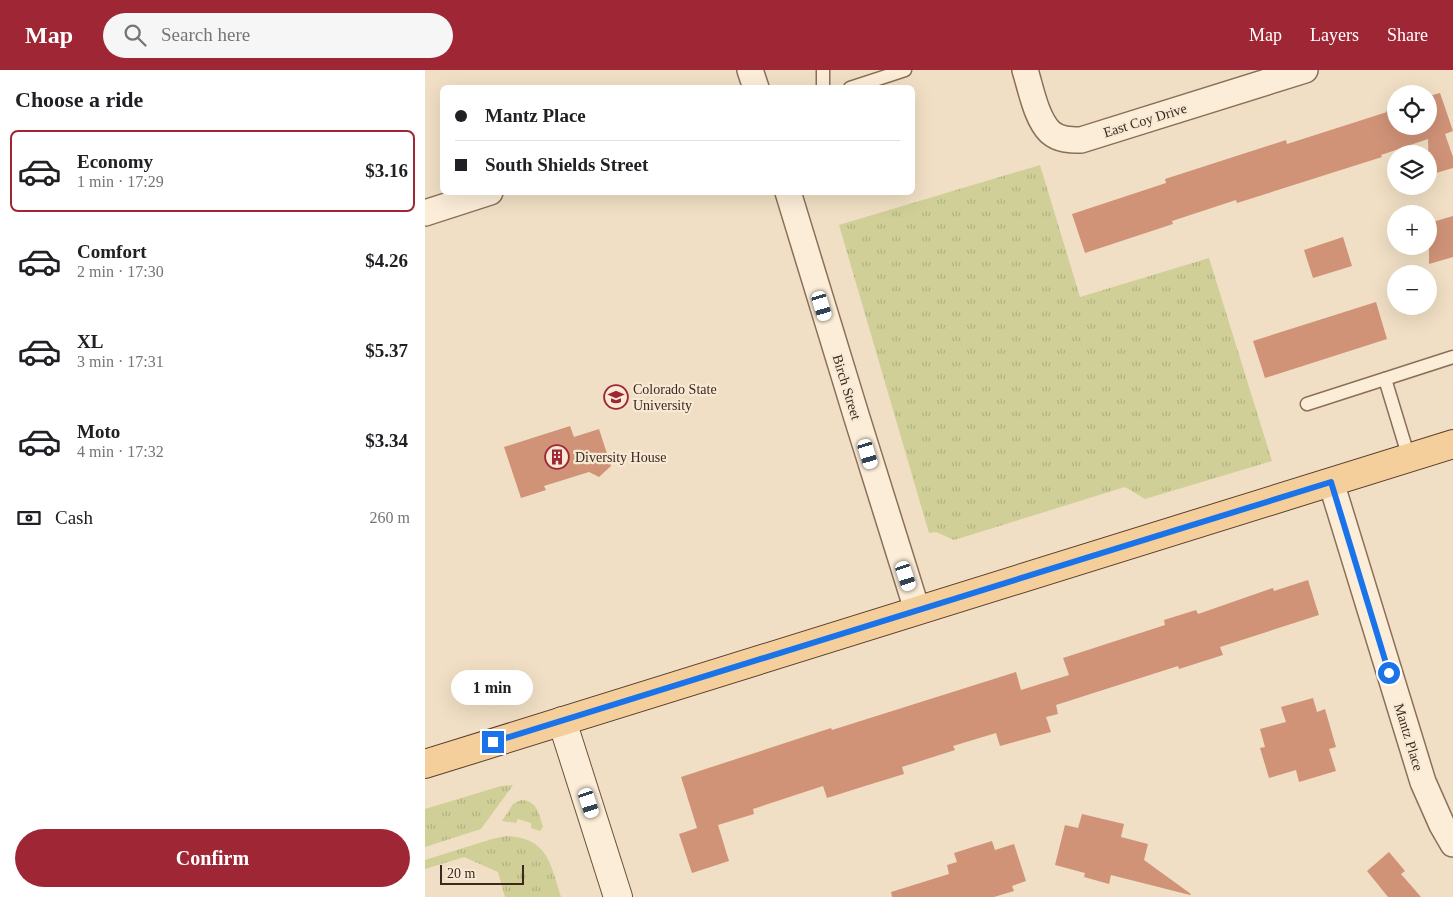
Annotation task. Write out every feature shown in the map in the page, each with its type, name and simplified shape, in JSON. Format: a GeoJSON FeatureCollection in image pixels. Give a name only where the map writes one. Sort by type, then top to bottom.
{"type":"FeatureCollection","features":[{"type":"Feature","properties":{"kind":"main road"},"geometry":{"type":"LineString","coordinates":[[425,764],[1453,444]]}},
{"type":"Feature","properties":{"kind":"main road"},"geometry":{"type":"LineString","coordinates":[[562,721],[618,897]]}},
{"type":"Feature","properties":{"kind":"street"},"geometry":{"type":"LineString","coordinates":[[750,70],[755,85]]}},
{"type":"Feature","properties":{"kind":"street","name":"East Coy Drive"},"geometry":{"type":"LineString","coordinates":[[1025,70],[1040,117],[1051,133],[1059,138],[1081,140],[1305,70]]}},
{"type":"Feature","properties":{"kind":"street"},"geometry":{"type":"LineString","coordinates":[[425,213],[482,195]]}},
{"type":"Feature","properties":{"kind":"street","name":"Birch Street"},"geometry":{"type":"LineString","coordinates":[[789,195],[859,428],[917,610]]}},
{"type":"Feature","properties":{"kind":"street","name":"Mantz Place"},"geometry":{"type":"LineString","coordinates":[[1331,482],[1423,782],[1442,825],[1453,844]]}},
{"type":"Feature","properties":{"kind":"lane"},"geometry":{"type":"LineString","coordinates":[[822,85],[823,70]]}},
{"type":"Feature","properties":{"kind":"lane"},"geometry":{"type":"LineString","coordinates":[[859,85],[905,70]]}},
{"type":"Feature","properties":{"kind":"lane"},"geometry":{"type":"LineString","coordinates":[[1307,404],[1453,357]]}},
{"type":"Feature","properties":{"kind":"lane"},"geometry":{"type":"LineString","coordinates":[[1385,379],[1409,458]]}},
{"type":"Feature","properties":{"kind":"green space"},"geometry":{"type":"Polygon","coordinates":[[[1040,165],[1080,297],[1209,258],[1272,461],[1145,499],[1125,487],[954,540],[936,532],[929,533],[839,225],[1040,165]]]}},
{"type":"Feature","properties":{"kind":"green space"},"geometry":{"type":"Polygon","coordinates":[[[513,785],[481,829],[425,847],[425,809],[501,786],[513,785]]]}},
{"type":"Feature","properties":{"kind":"green space"},"geometry":{"type":"Polygon","coordinates":[[[521,800],[531,802],[537,809],[543,827],[540,831],[531,828],[531,823],[518,819],[516,823],[502,821],[513,804],[521,800]]]}},
{"type":"Feature","properties":{"kind":"green space"},"geometry":{"type":"Polygon","coordinates":[[[506,836],[520,838],[539,847],[550,863],[561,897],[505,897],[498,872],[464,857],[425,869],[425,860],[506,836]]]}},
{"type":"Feature","properties":{"kind":"building"},"geometry":{"type":"Polygon","coordinates":[[[1440,93],[1453,131],[1445,134],[1453,157],[1453,168],[1437,173],[1437,145],[1428,145],[1428,139],[1410,145],[1387,145],[1387,153],[1381,155],[1382,157],[1237,203],[1236,200],[1172,221],[1173,224],[1085,253],[1072,214],[1166,183],[1165,179],[1286,140],[1287,144],[1387,112],[1387,135],[1437,135],[1437,94],[1440,93]]]}},
{"type":"Feature","properties":{"kind":"building"},"geometry":{"type":"Polygon","coordinates":[[[1453,216],[1453,257],[1429,264],[1429,255],[1437,255],[1437,221],[1453,216]]]}},
{"type":"Feature","properties":{"kind":"building"},"geometry":{"type":"Polygon","coordinates":[[[1343,237],[1352,266],[1313,278],[1304,250],[1343,237]]]}},
{"type":"Feature","properties":{"kind":"building"},"geometry":{"type":"Polygon","coordinates":[[[1376,302],[1387,339],[1265,378],[1253,341],[1376,302]]]}},
{"type":"Feature","properties":{"kind":"building","name":"Diversity House"},"geometry":{"type":"Polygon","coordinates":[[[570,426],[574,437],[599,429],[611,466],[599,477],[589,472],[544,486],[546,490],[521,498],[504,447],[570,426]]]}},
{"type":"Feature","properties":{"kind":"building"},"geometry":{"type":"Polygon","coordinates":[[[1308,580],[1319,615],[1220,647],[1223,655],[1179,669],[1178,666],[1056,705],[1058,714],[1046,717],[1051,732],[1000,746],[996,733],[953,746],[955,750],[902,767],[904,774],[827,798],[823,786],[753,809],[754,814],[718,825],[729,861],[692,873],[679,834],[697,828],[681,777],[831,728],[832,730],[1016,672],[1021,690],[1069,675],[1063,658],[1165,625],[1164,620],[1196,610],[1198,614],[1273,588],[1274,591],[1308,580]]]}},
{"type":"Feature","properties":{"kind":"building"},"geometry":{"type":"Polygon","coordinates":[[[1313,698],[1317,712],[1325,709],[1336,747],[1329,749],[1336,771],[1299,782],[1296,770],[1269,778],[1260,748],[1265,747],[1260,729],[1286,722],[1281,707],[1313,698]]]}},
{"type":"Feature","properties":{"kind":"building"},"geometry":{"type":"Polygon","coordinates":[[[1082,814],[1124,824],[1121,837],[1148,844],[1144,860],[1191,894],[1111,875],[1109,884],[1084,877],[1085,873],[1055,865],[1065,825],[1078,828],[1082,814]]]}},
{"type":"Feature","properties":{"kind":"building"},"geometry":{"type":"Polygon","coordinates":[[[992,841],[995,850],[1014,844],[1026,881],[1012,886],[1014,891],[994,897],[892,897],[891,892],[949,874],[947,865],[957,862],[954,853],[992,841]]]}},
{"type":"Feature","properties":{"kind":"building"},"geometry":{"type":"Polygon","coordinates":[[[1389,852],[1405,871],[1401,874],[1421,897],[1388,897],[1367,871],[1389,852]]]}},
{"type":"Feature","properties":{"kind":"place","name":"Colorado State University"},"geometry":{"type":"Point","coordinates":[616,397]}},
{"type":"Feature","properties":{"kind":"place","name":"Diversity House"},"geometry":{"type":"Point","coordinates":[557,457]}},
{"type":"Feature","properties":{"kind":"route"},"geometry":{"type":"LineString","coordinates":[[493,742],[1331,482],[1389,673]]}}]}
